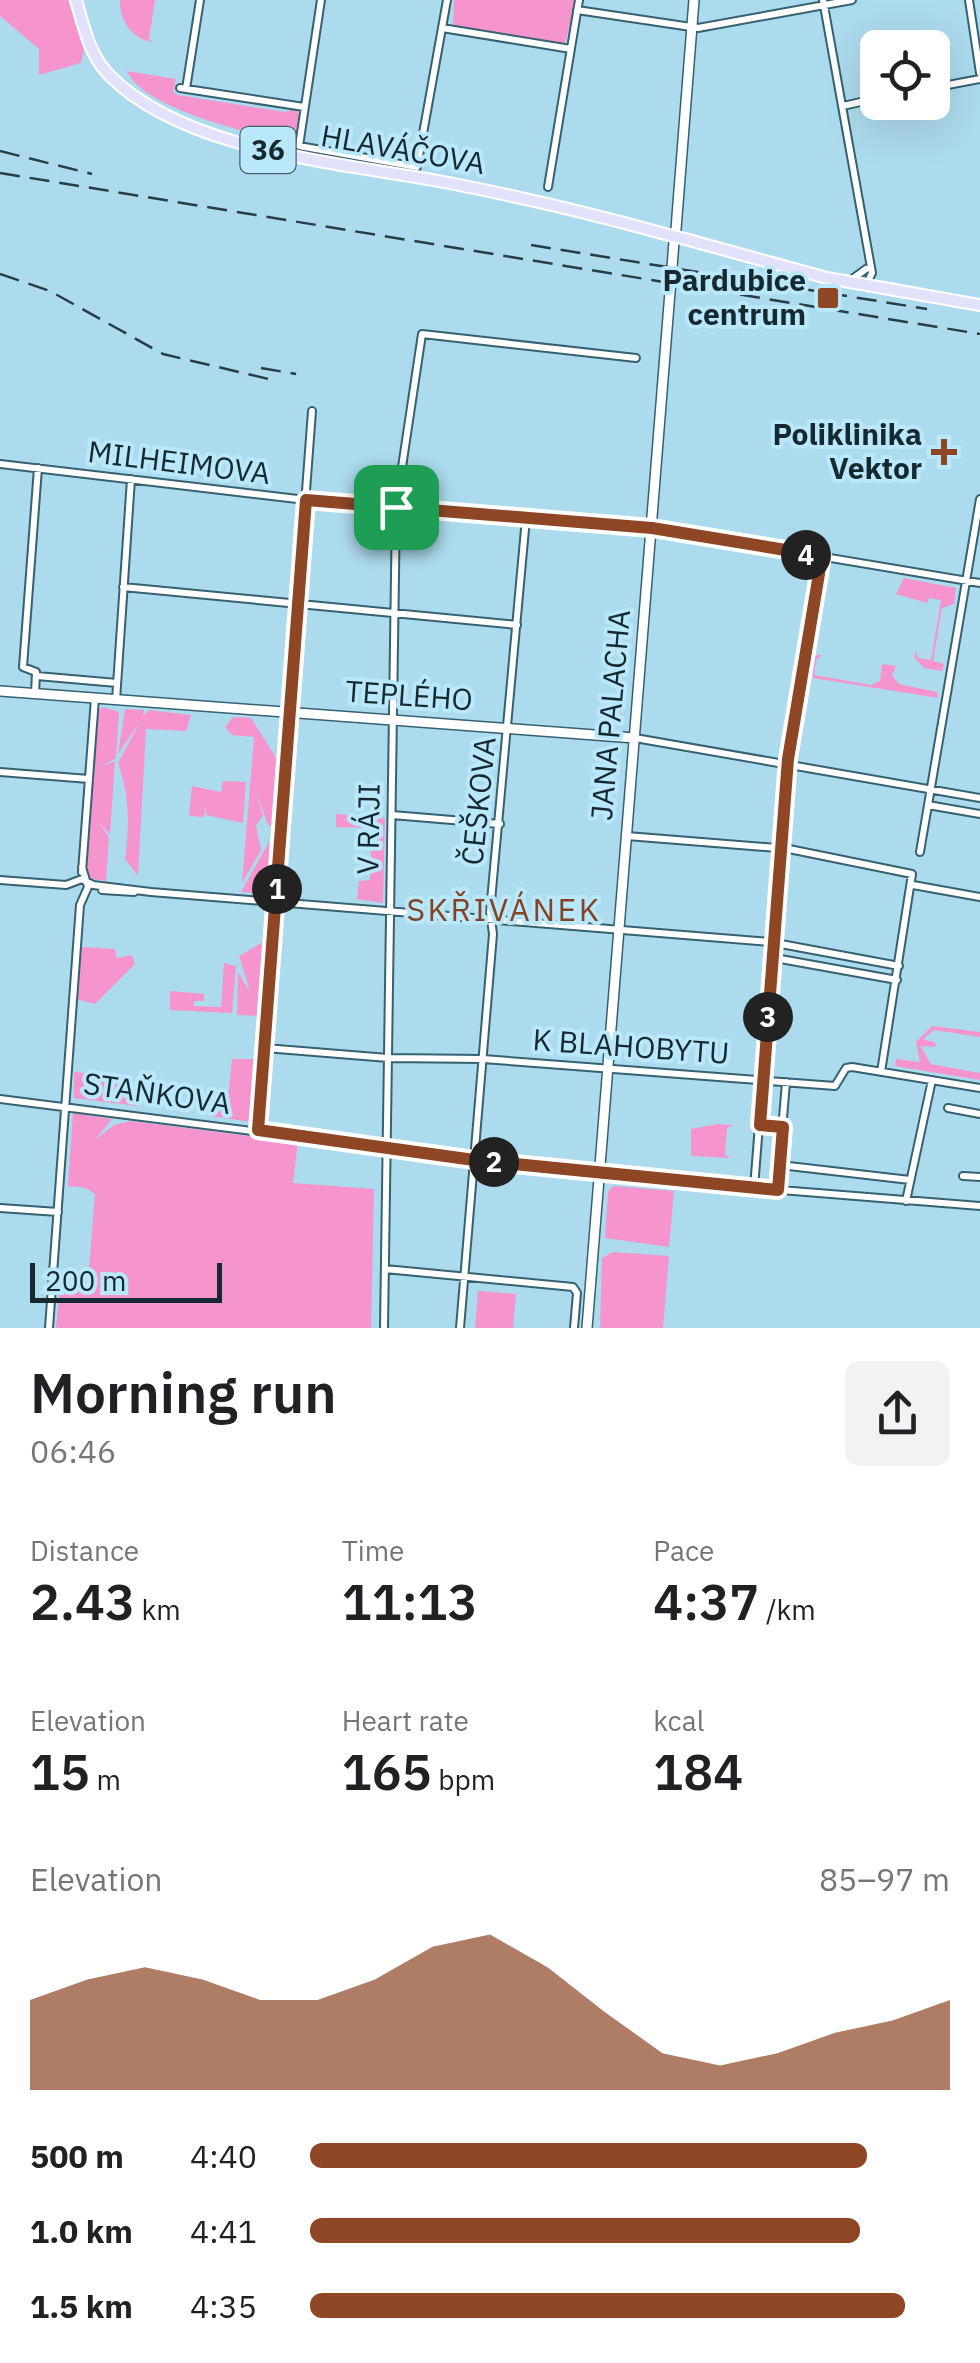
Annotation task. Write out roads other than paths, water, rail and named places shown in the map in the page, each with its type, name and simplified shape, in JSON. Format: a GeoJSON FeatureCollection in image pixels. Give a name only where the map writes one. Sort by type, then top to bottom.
{"type":"FeatureCollection","features":[{"type":"Feature","properties":{"kind":"main road","name":"HLAVÁČOVA"},"geometry":{"type":"LineString","coordinates":[[76,0],[92,50],[110,76],[147,102],[210,132],[278,153],[501,193],[670,231]]}},
{"type":"Feature","properties":{"kind":"main road"},"geometry":{"type":"LineString","coordinates":[[670,231],[694,0]]}},
{"type":"Feature","properties":{"kind":"main road","name":"36"},"geometry":{"type":"LineString","coordinates":[[670,231],[680,241],[846,282],[980,305]]}},
{"type":"Feature","properties":{"kind":"main road","name":"JANA PALACHA"},"geometry":{"type":"LineString","coordinates":[[587,1328],[673,262],[680,241]]}},
{"type":"Feature","properties":{"kind":"main road","name":"TEPLÉHO"},"geometry":{"type":"LineString","coordinates":[[0,692],[634,738]]}},
{"type":"Feature","properties":{"kind":"street"},"geometry":{"type":"LineString","coordinates":[[200,0],[183,89],[304,107],[321,0]]}},
{"type":"Feature","properties":{"kind":"street"},"geometry":{"type":"LineString","coordinates":[[447,0],[442,28],[571,49]]}},
{"type":"Feature","properties":{"kind":"street"},"geometry":{"type":"LineString","coordinates":[[548,187],[579,0]]}},
{"type":"Feature","properties":{"kind":"street"},"geometry":{"type":"LineString","coordinates":[[577,10],[692,28],[852,0]]}},
{"type":"Feature","properties":{"kind":"street"},"geometry":{"type":"LineString","coordinates":[[950,84],[980,76],[968,0]]}},
{"type":"Feature","properties":{"kind":"street"},"geometry":{"type":"LineString","coordinates":[[823,3],[867,252],[866,286]]}},
{"type":"Feature","properties":{"kind":"street","name":"HLAVÁČOVA"},"geometry":{"type":"LineString","coordinates":[[304,107],[299,146],[419,167],[442,28]]}},
{"type":"Feature","properties":{"kind":"street"},"geometry":{"type":"LineString","coordinates":[[842,106],[860,102]]}},
{"type":"Feature","properties":{"kind":"street"},"geometry":{"type":"LineString","coordinates":[[846,282],[869,271]]}},
{"type":"Feature","properties":{"kind":"street"},"geometry":{"type":"LineString","coordinates":[[869,271],[900,292]]}},
{"type":"Feature","properties":{"kind":"street","name":"V RÁJI"},"geometry":{"type":"LineString","coordinates":[[384,1328],[396,507],[423,332],[578,355],[603,353],[636,358]]}},
{"type":"Feature","properties":{"kind":"street"},"geometry":{"type":"LineString","coordinates":[[258,1130],[312,411]]}},
{"type":"Feature","properties":{"kind":"street","name":"MILHEIMOVA"},"geometry":{"type":"LineString","coordinates":[[0,464],[306,500],[652,528],[980,584]]}},
{"type":"Feature","properties":{"kind":"street"},"geometry":{"type":"LineString","coordinates":[[38,468],[23,667],[37,676],[117,683]]}},
{"type":"Feature","properties":{"kind":"street"},"geometry":{"type":"LineString","coordinates":[[116,700],[131,480]]}},
{"type":"Feature","properties":{"kind":"street"},"geometry":{"type":"LineString","coordinates":[[920,852],[980,499]]}},
{"type":"Feature","properties":{"kind":"street","name":"ČEŠKOVA"},"geometry":{"type":"LineString","coordinates":[[460,1328],[526,518]]}},
{"type":"Feature","properties":{"kind":"street"},"geometry":{"type":"LineString","coordinates":[[754,1188],[788,764],[822,556]]}},
{"type":"Feature","properties":{"kind":"street"},"geometry":{"type":"LineString","coordinates":[[123,587],[517,625]]}},
{"type":"Feature","properties":{"kind":"street"},"geometry":{"type":"LineString","coordinates":[[35,694],[37,676]]}},
{"type":"Feature","properties":{"kind":"street"},"geometry":{"type":"LineString","coordinates":[[80,905],[76,881],[82,868],[95,698]]}},
{"type":"Feature","properties":{"kind":"street"},"geometry":{"type":"LineString","coordinates":[[634,738],[980,798]]}},
{"type":"Feature","properties":{"kind":"street"},"geometry":{"type":"LineString","coordinates":[[0,772],[89,779]]}},
{"type":"Feature","properties":{"kind":"street"},"geometry":{"type":"LineString","coordinates":[[928,805],[980,814]]}},
{"type":"Feature","properties":{"kind":"street"},"geometry":{"type":"LineString","coordinates":[[391,815],[500,824]]}},
{"type":"Feature","properties":{"kind":"street"},"geometry":{"type":"LineString","coordinates":[[627,836],[782,848],[914,876],[882,1072]]}},
{"type":"Feature","properties":{"kind":"street"},"geometry":{"type":"LineString","coordinates":[[49,1328],[80,905],[87,882],[82,868]]}},
{"type":"Feature","properties":{"kind":"street"},"geometry":{"type":"LineString","coordinates":[[0,880],[61,885],[86,892],[150,892]]}},
{"type":"Feature","properties":{"kind":"street"},"geometry":{"type":"LineString","coordinates":[[61,885],[76,881],[150,892],[775,942],[900,966]]}},
{"type":"Feature","properties":{"kind":"street"},"geometry":{"type":"LineString","coordinates":[[914,886],[980,897]]}},
{"type":"Feature","properties":{"kind":"street"},"geometry":{"type":"LineString","coordinates":[[775,958],[897,980]]}},
{"type":"Feature","properties":{"kind":"street","name":"K BLAHOBYTU"},"geometry":{"type":"LineString","coordinates":[[265,1048],[388,1058],[482,1059],[832,1086],[840,1084],[848,1067],[980,1088]]}},
{"type":"Feature","properties":{"kind":"street"},"geometry":{"type":"LineString","coordinates":[[906,1201],[932,1080]]}},
{"type":"Feature","properties":{"kind":"street"},"geometry":{"type":"LineString","coordinates":[[778,1190],[786,1082]]}},
{"type":"Feature","properties":{"kind":"street","name":"STAŇKOVA"},"geometry":{"type":"LineString","coordinates":[[0,1099],[600,1174],[980,1206]]}},
{"type":"Feature","properties":{"kind":"street"},"geometry":{"type":"LineString","coordinates":[[948,1108],[980,1114]]}},
{"type":"Feature","properties":{"kind":"street"},"geometry":{"type":"LineString","coordinates":[[760,1125],[783,1127]]}},
{"type":"Feature","properties":{"kind":"street"},"geometry":{"type":"LineString","coordinates":[[780,1166],[910,1180]]}},
{"type":"Feature","properties":{"kind":"street"},"geometry":{"type":"LineString","coordinates":[[962,1176],[980,1177]]}},
{"type":"Feature","properties":{"kind":"street"},"geometry":{"type":"LineString","coordinates":[[0,1208],[58,1212]]}},
{"type":"Feature","properties":{"kind":"street"},"geometry":{"type":"LineString","coordinates":[[384,1270],[574,1288],[574,1328]]}},
{"type":"Feature","properties":{"kind":"railway"},"geometry":{"type":"LineString","coordinates":[[0,151],[92,174]]}},
{"type":"Feature","properties":{"kind":"railway"},"geometry":{"type":"LineString","coordinates":[[0,173],[980,334]]}},
{"type":"Feature","properties":{"kind":"railway"},"geometry":{"type":"LineString","coordinates":[[531,245],[927,309]]}},
{"type":"Feature","properties":{"kind":"railway"},"geometry":{"type":"LineString","coordinates":[[0,274],[50,291],[163,354],[277,381]]}},
{"type":"Feature","properties":{"kind":"railway"},"geometry":{"type":"LineString","coordinates":[[261,368],[296,374]]}},
{"type":"Feature","properties":{"kind":"place","name":"Pardubice centrum"},"geometry":{"type":"Point","coordinates":[828,298]}},
{"type":"Feature","properties":{"kind":"place","name":"Poliklinika Vektor"},"geometry":{"type":"Point","coordinates":[944,452]}},
{"type":"Feature","properties":{"kind":"district","name":"SKŘIVÁNEK"},"geometry":{"type":"Point","coordinates":[504,910]}}]}
